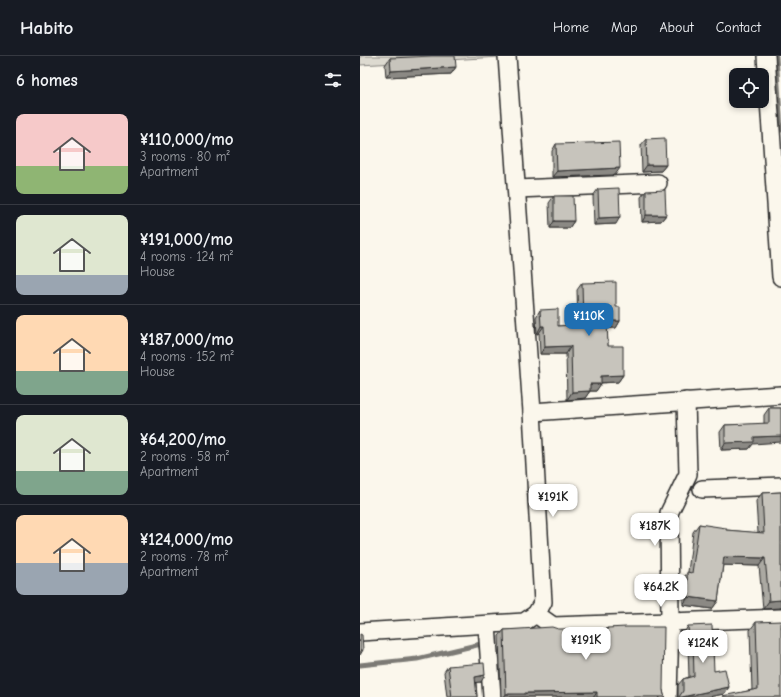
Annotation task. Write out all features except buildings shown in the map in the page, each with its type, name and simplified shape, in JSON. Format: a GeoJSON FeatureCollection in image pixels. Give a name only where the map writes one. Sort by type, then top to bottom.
{"type":"FeatureCollection","features":[{"type":"Feature","properties":{"kind":"street"},"geometry":{"type":"LineString","coordinates":[[360,632],[524,622],[536,614],[543,602],[532,412],[507,56]]}},
{"type":"Feature","properties":{"kind":"street"},"geometry":{"type":"LineString","coordinates":[[766,56],[781,278]]}},
{"type":"Feature","properties":{"kind":"street"},"geometry":{"type":"LineString","coordinates":[[517,189],[658,183]]}},
{"type":"Feature","properties":{"kind":"street"},"geometry":{"type":"LineString","coordinates":[[532,412],[781,395]]}},
{"type":"Feature","properties":{"kind":"street"},"geometry":{"type":"LineString","coordinates":[[668,697],[670,622],[669,513],[688,474],[686,402]]}},
{"type":"Feature","properties":{"kind":"street"},"geometry":{"type":"LineString","coordinates":[[702,489],[781,486]]}},
{"type":"Feature","properties":{"kind":"street"},"geometry":{"type":"LineString","coordinates":[[536,614],[553,626],[781,618]]}},
{"type":"Feature","properties":{"kind":"street"},"geometry":{"type":"LineString","coordinates":[[486,625],[492,697]]}},
{"type":"Feature","properties":{"kind":"shaded area"},"geometry":{"type":"Polygon","coordinates":[[[360,56],[500,56],[500,57],[360,65],[360,56]]]}},
{"type":"Feature","properties":{"kind":"waterway"},"geometry":{"type":"LineString","coordinates":[[776,56],[781,130]]}},
{"type":"Feature","properties":{"kind":"waterway"},"geometry":{"type":"LineString","coordinates":[[360,665],[417,659],[481,644],[481,648]]}}]}
